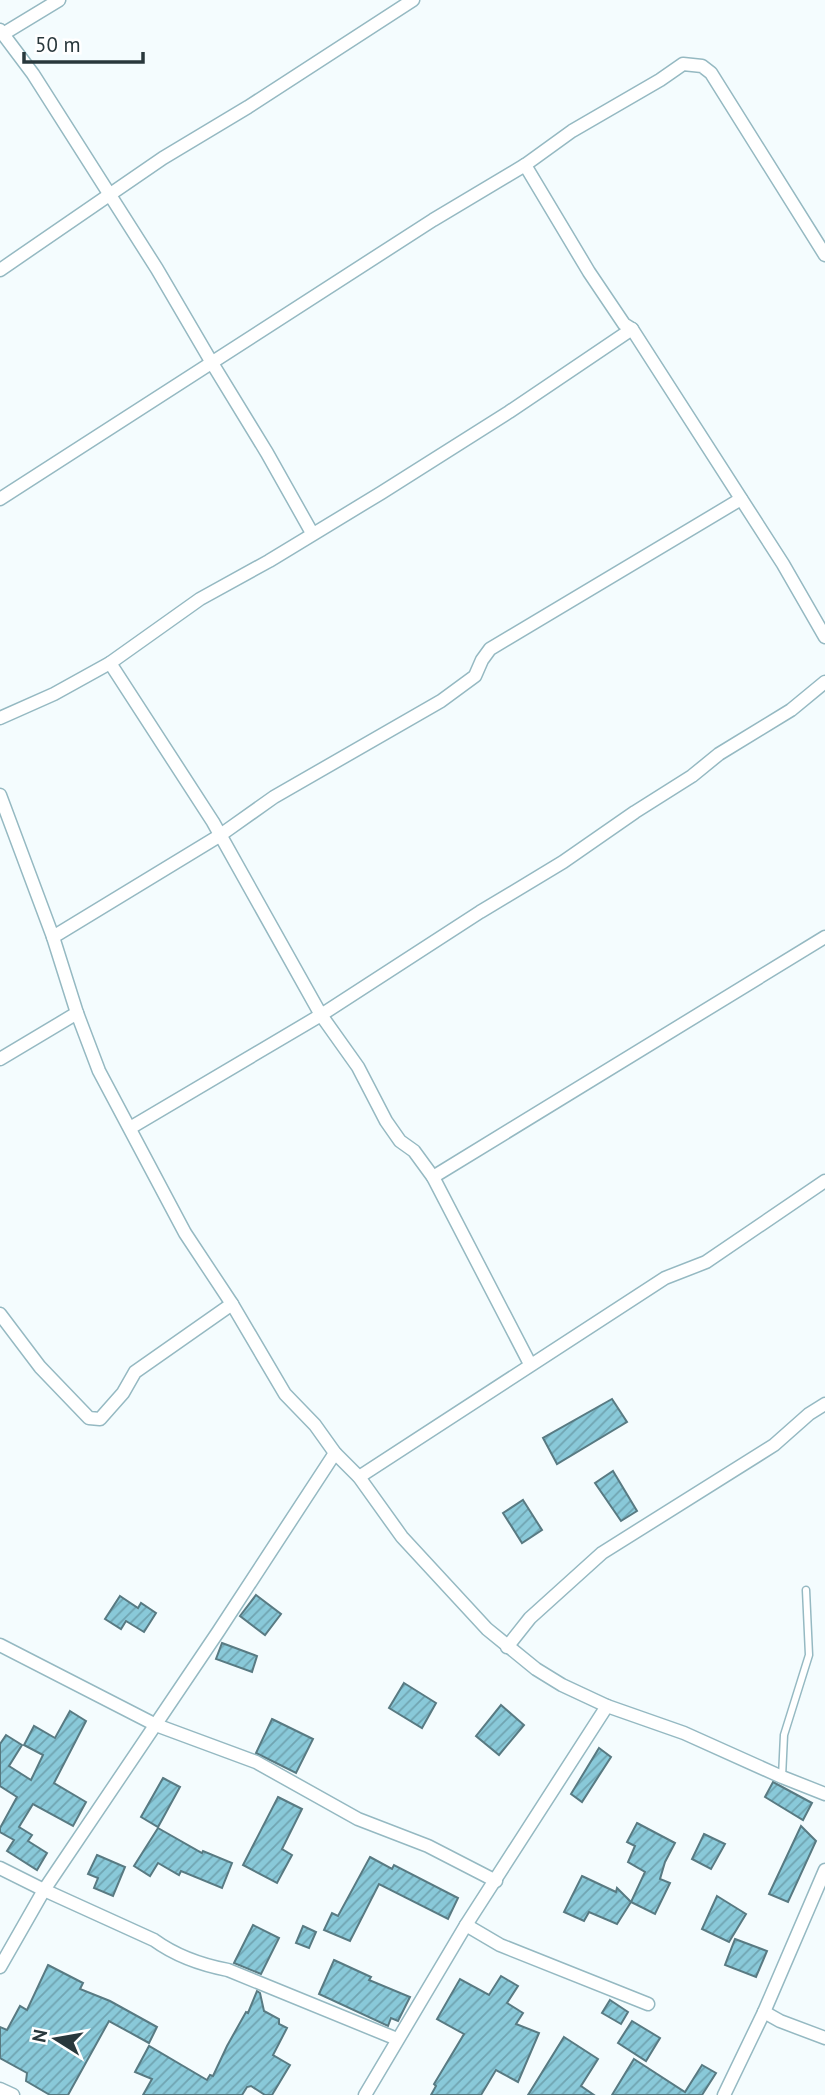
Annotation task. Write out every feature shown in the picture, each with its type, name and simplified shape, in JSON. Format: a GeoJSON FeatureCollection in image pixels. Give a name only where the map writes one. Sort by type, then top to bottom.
{"type":"FeatureCollection","features":[{"type":"Feature","properties":{"kind":"street"},"geometry":{"type":"LineString","coordinates":[[59,0],[2,32],[33,74],[157,269],[312,533]]}},
{"type":"Feature","properties":{"kind":"street"},"geometry":{"type":"LineString","coordinates":[[0,270],[163,158],[248,107],[413,0]]}},
{"type":"Feature","properties":{"kind":"street"},"geometry":{"type":"LineString","coordinates":[[0,499],[433,220],[525,165],[572,131],[683,64],[702,66],[711,73],[825,254]]}},
{"type":"Feature","properties":{"kind":"street"},"geometry":{"type":"LineString","coordinates":[[525,165],[589,272],[624,324],[632,330],[783,565],[825,637]]}},
{"type":"Feature","properties":{"kind":"street"},"geometry":{"type":"LineString","coordinates":[[0,718],[54,694],[110,663],[200,599],[269,561],[497,419],[632,330]]}},
{"type":"Feature","properties":{"kind":"street"},"geometry":{"type":"LineString","coordinates":[[53,937],[219,836],[274,797],[441,701],[475,676],[490,649],[741,499]]}},
{"type":"Feature","properties":{"kind":"street"},"geometry":{"type":"LineString","coordinates":[[110,663],[202,804],[321,1015],[358,1067],[386,1121],[400,1141],[414,1151],[433,1177],[530,1364]]}},
{"type":"Feature","properties":{"kind":"street"},"geometry":{"type":"LineString","coordinates":[[130,1128],[321,1015],[563,862],[692,776],[719,754],[791,710],[825,682]]}},
{"type":"Feature","properties":{"kind":"street"},"geometry":{"type":"LineString","coordinates":[[0,794],[99,1071],[185,1233],[232,1304],[285,1394],[359,1477],[402,1537],[464,1606],[508,1647],[562,1685],[607,1706],[684,1733],[825,1794]]}},
{"type":"Feature","properties":{"kind":"street"},"geometry":{"type":"LineString","coordinates":[[433,1177],[825,938]]}},
{"type":"Feature","properties":{"kind":"street"},"geometry":{"type":"LineString","coordinates":[[0,1059],[77,1013]]}},
{"type":"Feature","properties":{"kind":"street"},"geometry":{"type":"LineString","coordinates":[[359,1477],[665,1278],[706,1262],[825,1181]]}},
{"type":"Feature","properties":{"kind":"street"},"geometry":{"type":"LineString","coordinates":[[2,1320],[40,1367],[89,1418],[100,1419],[123,1393],[135,1372],[232,1304]]}},
{"type":"Feature","properties":{"kind":"street"},"geometry":{"type":"LineString","coordinates":[[508,1647],[530,1618],[602,1553],[774,1445],[809,1414],[825,1404]]}},
{"type":"Feature","properties":{"kind":"street"},"geometry":{"type":"LineString","coordinates":[[0,1967],[44,1890],[335,1453]]}},
{"type":"Feature","properties":{"kind":"street"},"geometry":{"type":"LineString","coordinates":[[0,1646],[156,1725],[256,1762],[358,1819],[428,1846],[496,1881]]}},
{"type":"Feature","properties":{"kind":"street"},"geometry":{"type":"LineString","coordinates":[[365,2095],[466,1925],[607,1706]]}},
{"type":"Feature","properties":{"kind":"street"},"geometry":{"type":"LineString","coordinates":[[0,1868],[154,1940],[169,1951],[205,1965],[228,1970],[397,2039]]}},
{"type":"Feature","properties":{"kind":"street"},"geometry":{"type":"LineString","coordinates":[[724,2095],[764,2012],[825,1870]]}},
{"type":"Feature","properties":{"kind":"street"},"geometry":{"type":"LineString","coordinates":[[466,1925],[500,1945],[648,2004]]}},
{"type":"Feature","properties":{"kind":"street"},"geometry":{"type":"LineString","coordinates":[[764,2012],[825,2038]]}},
{"type":"Feature","properties":{"kind":"street"},"geometry":{"type":"LineString","coordinates":[[0,2089],[13,2095]]}},
{"type":"Feature","properties":{"kind":"lane"},"geometry":{"type":"LineString","coordinates":[[782,1777],[784,1735],[809,1655],[806,1590]]}},
{"type":"Feature","properties":{"kind":"building"},"geometry":{"type":"Polygon","coordinates":[[[612,1399],[627,1422],[557,1464],[543,1438],[612,1399]]]}},
{"type":"Feature","properties":{"kind":"building"},"geometry":{"type":"Polygon","coordinates":[[[613,1471],[637,1511],[621,1521],[595,1483],[613,1471]]]}},
{"type":"Feature","properties":{"kind":"building"},"geometry":{"type":"Polygon","coordinates":[[[523,1500],[542,1530],[522,1543],[503,1513],[523,1500]]]}},
{"type":"Feature","properties":{"kind":"building"},"geometry":{"type":"Polygon","coordinates":[[[256,1595],[281,1614],[265,1635],[240,1616],[256,1595]]]}},
{"type":"Feature","properties":{"kind":"building"},"geometry":{"type":"Polygon","coordinates":[[[120,1596],[138,1608],[141,1603],[156,1613],[144,1632],[126,1621],[121,1629],[105,1619],[120,1596]]]}},
{"type":"Feature","properties":{"kind":"building"},"geometry":{"type":"Polygon","coordinates":[[[222,1643],[257,1656],[252,1672],[216,1659],[222,1643]]]}},
{"type":"Feature","properties":{"kind":"building"},"geometry":{"type":"Polygon","coordinates":[[[404,1683],[436,1703],[422,1728],[389,1708],[404,1683]]]}},
{"type":"Feature","properties":{"kind":"building"},"geometry":{"type":"Polygon","coordinates":[[[501,1705],[524,1725],[499,1755],[476,1736],[501,1705]]]}},
{"type":"Feature","properties":{"kind":"building"},"geometry":{"type":"Polygon","coordinates":[[[70,1711],[86,1721],[54,1783],[86,1802],[73,1826],[33,1804],[19,1827],[32,1835],[28,1841],[47,1853],[37,1870],[7,1851],[14,1840],[0,1832],[17,1797],[0,1786],[0,1744],[6,1735],[22,1745],[9,1766],[31,1780],[43,1755],[24,1745],[34,1726],[55,1738],[70,1711]]]}},
{"type":"Feature","properties":{"kind":"building"},"geometry":{"type":"Polygon","coordinates":[[[272,1719],[313,1739],[296,1773],[256,1753],[272,1719]]]}},
{"type":"Feature","properties":{"kind":"building"},"geometry":{"type":"Polygon","coordinates":[[[599,1748],[611,1757],[582,1802],[571,1794],[599,1748]]]}},
{"type":"Feature","properties":{"kind":"building"},"geometry":{"type":"Polygon","coordinates":[[[163,1778],[180,1787],[158,1827],[141,1817],[163,1778]]]}},
{"type":"Feature","properties":{"kind":"building"},"geometry":{"type":"Polygon","coordinates":[[[773,1782],[812,1803],[803,1820],[765,1797],[773,1782]]]}},
{"type":"Feature","properties":{"kind":"building"},"geometry":{"type":"Polygon","coordinates":[[[278,1797],[302,1809],[282,1849],[292,1855],[277,1883],[243,1865],[278,1797]]]}},
{"type":"Feature","properties":{"kind":"building"},"geometry":{"type":"Polygon","coordinates":[[[637,1823],[675,1843],[660,1879],[670,1883],[655,1914],[631,1902],[645,1872],[628,1862],[635,1846],[627,1842],[637,1823]]]}},
{"type":"Feature","properties":{"kind":"building"},"geometry":{"type":"Polygon","coordinates":[[[801,1826],[816,1841],[788,1902],[769,1894],[801,1826]]]}},
{"type":"Feature","properties":{"kind":"building"},"geometry":{"type":"Polygon","coordinates":[[[158,1828],[202,1853],[203,1851],[232,1863],[222,1888],[181,1871],[179,1875],[158,1863],[150,1876],[134,1866],[158,1828]]]}},
{"type":"Feature","properties":{"kind":"building"},"geometry":{"type":"Polygon","coordinates":[[[704,1834],[725,1844],[711,1869],[692,1859],[704,1834]]]}},
{"type":"Feature","properties":{"kind":"building"},"geometry":{"type":"Polygon","coordinates":[[[97,1855],[125,1867],[113,1896],[94,1888],[98,1878],[88,1874],[97,1855]]]}},
{"type":"Feature","properties":{"kind":"building"},"geometry":{"type":"Polygon","coordinates":[[[370,1857],[392,1869],[394,1865],[458,1898],[448,1919],[379,1884],[350,1941],[324,1930],[332,1913],[338,1916],[370,1857]]]}},
{"type":"Feature","properties":{"kind":"building"},"geometry":{"type":"Polygon","coordinates":[[[582,1876],[616,1892],[617,1888],[631,1902],[617,1924],[589,1912],[584,1921],[564,1912],[582,1876]]]}},
{"type":"Feature","properties":{"kind":"building"},"geometry":{"type":"Polygon","coordinates":[[[717,1896],[746,1914],[729,1942],[702,1929],[717,1896]]]}},
{"type":"Feature","properties":{"kind":"building"},"geometry":{"type":"Polygon","coordinates":[[[253,1925],[279,1938],[261,1974],[234,1963],[253,1925]]]}},
{"type":"Feature","properties":{"kind":"building"},"geometry":{"type":"Polygon","coordinates":[[[303,1926],[316,1932],[309,1948],[296,1943],[303,1926]]]}},
{"type":"Feature","properties":{"kind":"building"},"geometry":{"type":"Polygon","coordinates":[[[735,1939],[767,1951],[756,1977],[725,1965],[735,1939]]]}},
{"type":"Feature","properties":{"kind":"building"},"geometry":{"type":"Polygon","coordinates":[[[334,1960],[371,1977],[369,1980],[410,1997],[398,2021],[391,2018],[388,2026],[319,1994],[334,1960]]]}},
{"type":"Feature","properties":{"kind":"building"},"geometry":{"type":"Polygon","coordinates":[[[48,1965],[83,1983],[80,1989],[110,2001],[157,2027],[149,2043],[109,2021],[68,2095],[50,2095],[26,2081],[27,2073],[0,2058],[0,2027],[7,2030],[20,2006],[27,2010],[48,1965]]]}},
{"type":"Feature","properties":{"kind":"building"},"geometry":{"type":"Polygon","coordinates":[[[501,1976],[518,1986],[507,2003],[523,2013],[516,2024],[539,2033],[518,2082],[496,2070],[481,2095],[431,2095],[436,2086],[434,2084],[464,2034],[437,2019],[460,1979],[489,1995],[501,1976]]]}},
{"type":"Feature","properties":{"kind":"building"},"geometry":{"type":"Polygon","coordinates":[[[257,1991],[260,1993],[264,2011],[279,2019],[279,2024],[287,2028],[273,2055],[290,2065],[272,2095],[265,2095],[251,2086],[247,2087],[242,2095],[143,2095],[152,2079],[135,2072],[149,2046],[207,2080],[210,2075],[213,2076],[227,2046],[246,2012],[248,2013],[257,1991]]]}},
{"type":"Feature","properties":{"kind":"building"},"geometry":{"type":"Polygon","coordinates":[[[610,2000],[628,2012],[621,2024],[602,2013],[610,2000]]]}},
{"type":"Feature","properties":{"kind":"building"},"geometry":{"type":"Polygon","coordinates":[[[632,2021],[660,2038],[646,2061],[618,2043],[632,2021]]]}},
{"type":"Feature","properties":{"kind":"building"},"geometry":{"type":"Polygon","coordinates":[[[564,2037],[598,2059],[581,2086],[594,2095],[528,2095],[564,2037]]]}},
{"type":"Feature","properties":{"kind":"building"},"geometry":{"type":"Polygon","coordinates":[[[634,2059],[685,2092],[702,2065],[716,2073],[702,2095],[612,2095],[634,2059]]]}}]}
